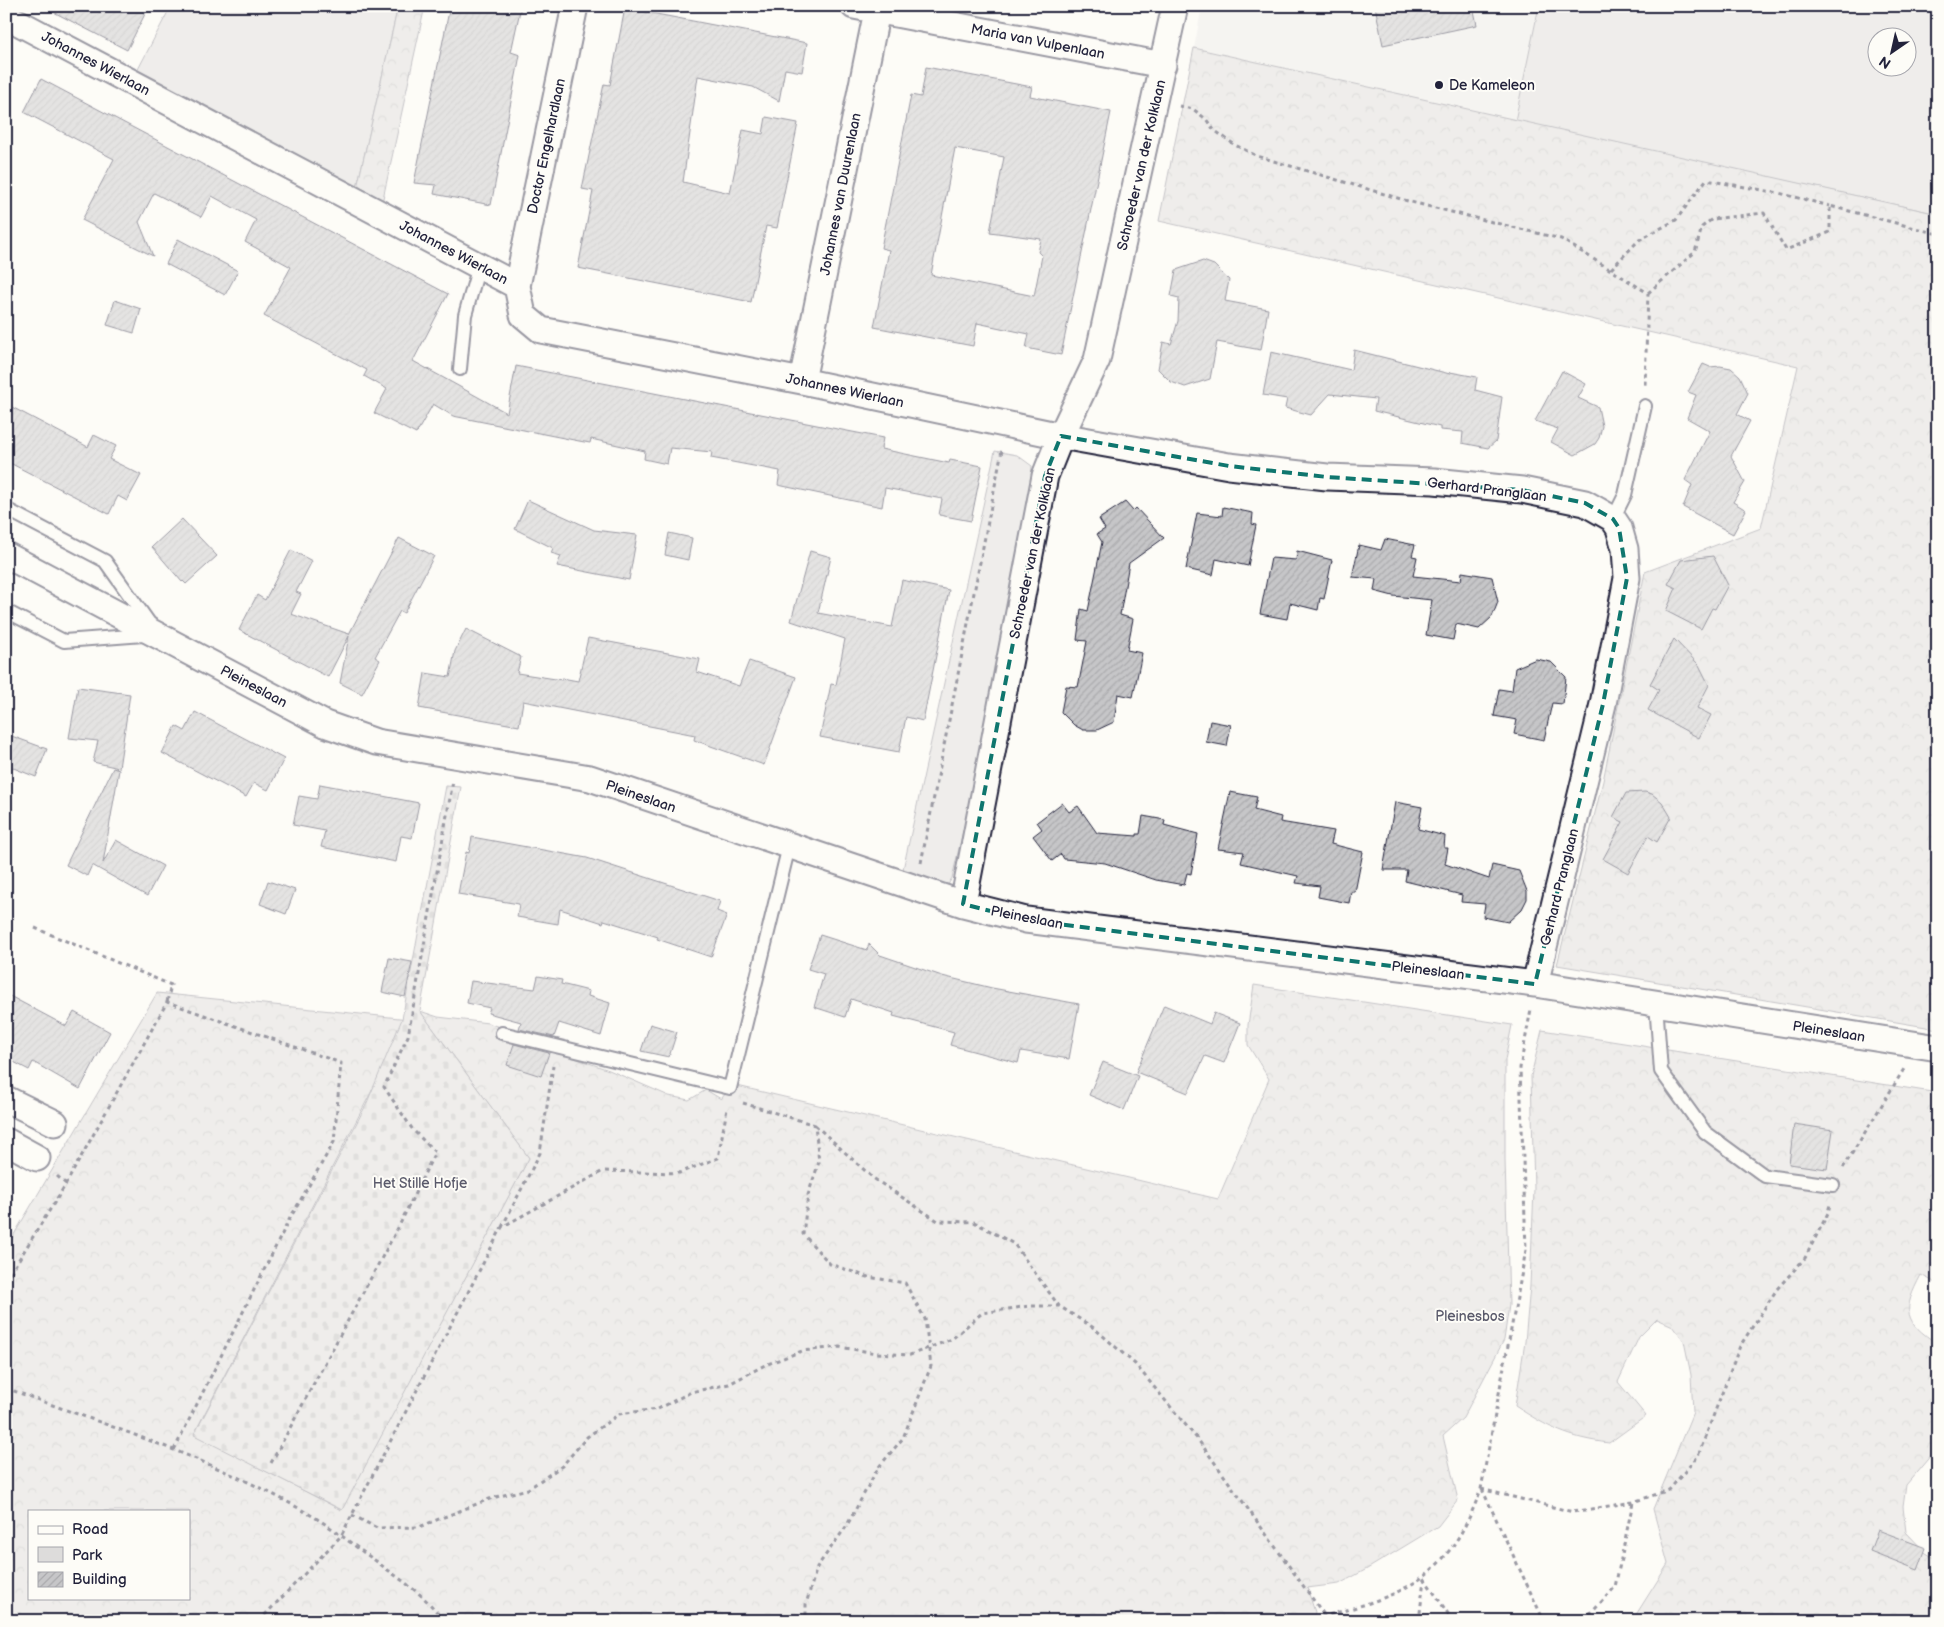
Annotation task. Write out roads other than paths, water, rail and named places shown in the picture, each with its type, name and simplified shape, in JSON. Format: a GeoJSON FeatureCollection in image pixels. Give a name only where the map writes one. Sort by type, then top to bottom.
{"type":"FeatureCollection","features":[{"type":"Feature","properties":{"kind":"street","name":"Doctor Engelhardlaan"},"geometry":{"type":"LineString","coordinates":[[517,286],[576,6]]}},
{"type":"Feature","properties":{"kind":"street","name":"Schroeder van der Kolklaan"},"geometry":{"type":"LineString","coordinates":[[963,904],[1045,476],[1061,436],[1097,360],[1164,65],[1175,6]]}},
{"type":"Feature","properties":{"kind":"street","name":"Maria van Vulpenlaan"},"geometry":{"type":"LineString","coordinates":[[869,8],[1164,65]]}},
{"type":"Feature","properties":{"kind":"street","name":"Johannes van Duurenlaan"},"geometry":{"type":"LineString","coordinates":[[802,381],[869,8]]}},
{"type":"Feature","properties":{"kind":"street","name":"Johannes Wierlaan"},"geometry":{"type":"LineString","coordinates":[[20,15],[517,286],[523,315],[541,330],[802,381],[1061,436]]}},
{"type":"Feature","properties":{"kind":"street","name":"Gerhard Pranglaan"},"geometry":{"type":"LineString","coordinates":[[1061,436],[1229,466],[1327,477],[1434,481],[1522,490],[1585,503],[1613,519],[1619,528],[1625,549],[1627,578],[1603,704],[1535,984]]}},
{"type":"Feature","properties":{"kind":"street","name":"Pleineslaan"},"geometry":{"type":"LineString","coordinates":[[6,555],[325,724],[376,742],[590,778],[963,904],[1026,920],[1535,984],[1928,1047]]}},
{"type":"Feature","properties":{"kind":"street"},"geometry":{"type":"LineString","coordinates":[[6,1099],[55,1123]]}},
{"type":"Feature","properties":{"kind":"street"},"geometry":{"type":"LineString","coordinates":[[6,1142],[37,1158]]}},
{"type":"Feature","properties":{"kind":"lane"},"geometry":{"type":"LineString","coordinates":[[460,369],[465,315],[479,266]]}},
{"type":"Feature","properties":{"kind":"lane"},"geometry":{"type":"LineString","coordinates":[[1613,519],[1625,495],[1645,406]]}},
{"type":"Feature","properties":{"kind":"lane","name":"Pleineslaan"},"geometry":{"type":"LineString","coordinates":[[6,509],[105,561],[157,634]]}},
{"type":"Feature","properties":{"kind":"lane"},"geometry":{"type":"LineString","coordinates":[[6,611],[64,641],[157,634]]}},
{"type":"Feature","properties":{"kind":"lane"},"geometry":{"type":"LineString","coordinates":[[502,1034],[556,1046],[729,1094],[789,846]]}},
{"type":"Feature","properties":{"kind":"lane"},"geometry":{"type":"LineString","coordinates":[[1656,1003],[1661,1071],[1705,1132],[1765,1176],[1833,1185]]}},
{"type":"Feature","properties":{"kind":"place","name":"De Kameleon"},"geometry":{"type":"Point","coordinates":[1439,85]}},
{"type":"Feature","properties":{"kind":"park label","name":"Het Stille Hofje"},"geometry":{"type":"Point","coordinates":[420,1183]}},
{"type":"Feature","properties":{"kind":"park label","name":"Pleinesbos"},"geometry":{"type":"Point","coordinates":[1470,1316]}}]}
